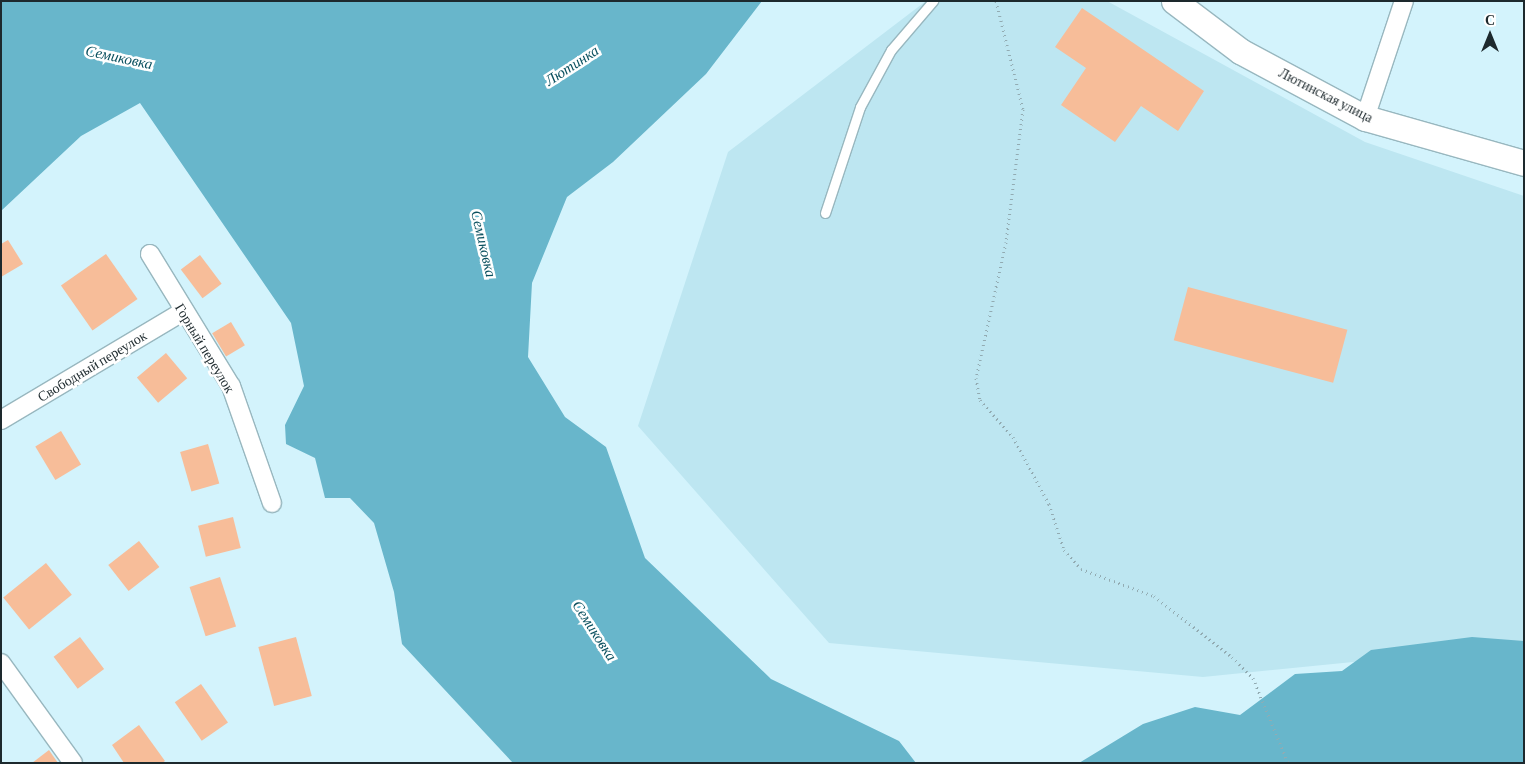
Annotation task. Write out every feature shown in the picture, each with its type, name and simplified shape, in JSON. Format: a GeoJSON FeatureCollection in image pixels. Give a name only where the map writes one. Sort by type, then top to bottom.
{"type":"FeatureCollection","features":[{"type":"Feature","properties":{"kind":"main road","name":"Лютинская улица"},"geometry":{"type":"LineString","coordinates":[[1174,1],[1240,51],[1365,118],[1524,164]]}},
{"type":"Feature","properties":{"kind":"street"},"geometry":{"type":"LineString","coordinates":[[1365,118],[1404,1]]}},
{"type":"Feature","properties":{"kind":"street","name":"Горный переулок"},"geometry":{"type":"LineString","coordinates":[[150,254],[231,386],[272,503]]}},
{"type":"Feature","properties":{"kind":"street","name":"Свободный переулок"},"geometry":{"type":"LineString","coordinates":[[1,420],[184,311]]}},
{"type":"Feature","properties":{"kind":"street"},"geometry":{"type":"LineString","coordinates":[[1,663],[73,763]]}},
{"type":"Feature","properties":{"kind":"lane"},"geometry":{"type":"LineString","coordinates":[[825,213],[860,107],[891,50],[933,1]]}},
{"type":"Feature","properties":{"kind":"path"},"geometry":{"type":"LineString","coordinates":[[996,1],[1024,109],[1006,242],[976,378],[980,400],[1013,437],[1049,504],[1064,550],[1081,569],[1154,596],[1253,678],[1288,763]]}},
{"type":"Feature","properties":{"kind":"shaded area"},"geometry":{"type":"Polygon","coordinates":[[[926,1],[1107,1],[1365,142],[1524,196],[1524,645],[1203,677],[829,643],[638,426],[728,152],[926,1]]]}},
{"type":"Feature","properties":{"kind":"water"},"geometry":{"type":"Polygon","coordinates":[[[1,1],[762,1],[706,74],[613,162],[567,197],[532,283],[528,357],[565,417],[606,447],[645,558],[771,679],[899,741],[916,763],[513,763],[402,644],[394,592],[374,523],[350,498],[325,498],[315,458],[286,444],[285,425],[304,386],[291,323],[140,103],[81,136],[1,211],[1,1]]]}},
{"type":"Feature","properties":{"kind":"water"},"geometry":{"type":"Polygon","coordinates":[[[1472,637],[1524,641],[1524,763],[1079,763],[1143,724],[1195,707],[1240,715],[1295,674],[1342,671],[1371,650],[1472,637]]]}},
{"type":"Feature","properties":{"kind":"building"},"geometry":{"type":"Polygon","coordinates":[[[1082,8],[1204,91],[1178,131],[1141,106],[1115,142],[1061,105],[1086,68],[1055,47],[1082,8]]]}},
{"type":"Feature","properties":{"kind":"building"},"geometry":{"type":"Polygon","coordinates":[[[8,240],[23,264],[1,277],[1,244],[8,240]]]}},
{"type":"Feature","properties":{"kind":"building"},"geometry":{"type":"Polygon","coordinates":[[[106,254],[138,299],[92,331],[61,286],[106,254]]]}},
{"type":"Feature","properties":{"kind":"building"},"geometry":{"type":"Polygon","coordinates":[[[200,255],[222,284],[202,298],[181,269],[200,255]]]}},
{"type":"Feature","properties":{"kind":"building"},"geometry":{"type":"Polygon","coordinates":[[[1188,287],[1347,330],[1333,383],[1174,340],[1188,287]]]}},
{"type":"Feature","properties":{"kind":"building"},"geometry":{"type":"Polygon","coordinates":[[[231,322],[245,345],[226,356],[212,333],[231,322]]]}},
{"type":"Feature","properties":{"kind":"building"},"geometry":{"type":"Polygon","coordinates":[[[166,353],[187,378],[158,403],[137,377],[166,353]]]}},
{"type":"Feature","properties":{"kind":"building"},"geometry":{"type":"Polygon","coordinates":[[[61,431],[81,464],[55,480],[35,446],[61,431]]]}},
{"type":"Feature","properties":{"kind":"building"},"geometry":{"type":"Polygon","coordinates":[[[208,444],[219,483],[191,491],[180,452],[208,444]]]}},
{"type":"Feature","properties":{"kind":"building"},"geometry":{"type":"Polygon","coordinates":[[[233,517],[241,548],[206,557],[198,526],[233,517]]]}},
{"type":"Feature","properties":{"kind":"building"},"geometry":{"type":"Polygon","coordinates":[[[139,541],[159,567],[129,591],[108,565],[139,541]]]}},
{"type":"Feature","properties":{"kind":"building"},"geometry":{"type":"Polygon","coordinates":[[[46,563],[72,595],[29,629],[3,598],[46,563]]]}},
{"type":"Feature","properties":{"kind":"building"},"geometry":{"type":"Polygon","coordinates":[[[220,577],[236,626],[206,636],[190,587],[220,577]]]}},
{"type":"Feature","properties":{"kind":"building"},"geometry":{"type":"Polygon","coordinates":[[[80,637],[104,669],[78,689],[54,657],[80,637]]]}},
{"type":"Feature","properties":{"kind":"building"},"geometry":{"type":"Polygon","coordinates":[[[296,637],[312,696],[274,706],[258,647],[296,637]]]}},
{"type":"Feature","properties":{"kind":"building"},"geometry":{"type":"Polygon","coordinates":[[[201,684],[228,723],[202,741],[175,702],[201,684]]]}},
{"type":"Feature","properties":{"kind":"building"},"geometry":{"type":"Polygon","coordinates":[[[139,725],[165,761],[162,763],[124,763],[112,745],[139,725]]]}},
{"type":"Feature","properties":{"kind":"building"},"geometry":{"type":"Polygon","coordinates":[[[49,750],[58,763],[32,763],[49,750]]]}},
{"type":"Feature","properties":{"kind":"water label","name":"Семиковка"},"geometry":{"type":"Point","coordinates":[119,58]}},
{"type":"Feature","properties":{"kind":"water label","name":"Лютинка"},"geometry":{"type":"Point","coordinates":[572,66]}},
{"type":"Feature","properties":{"kind":"water label","name":"Семиковка"},"geometry":{"type":"Point","coordinates":[483,244]}},
{"type":"Feature","properties":{"kind":"water label","name":"Семиковка"},"geometry":{"type":"Point","coordinates":[594,631]}}]}
